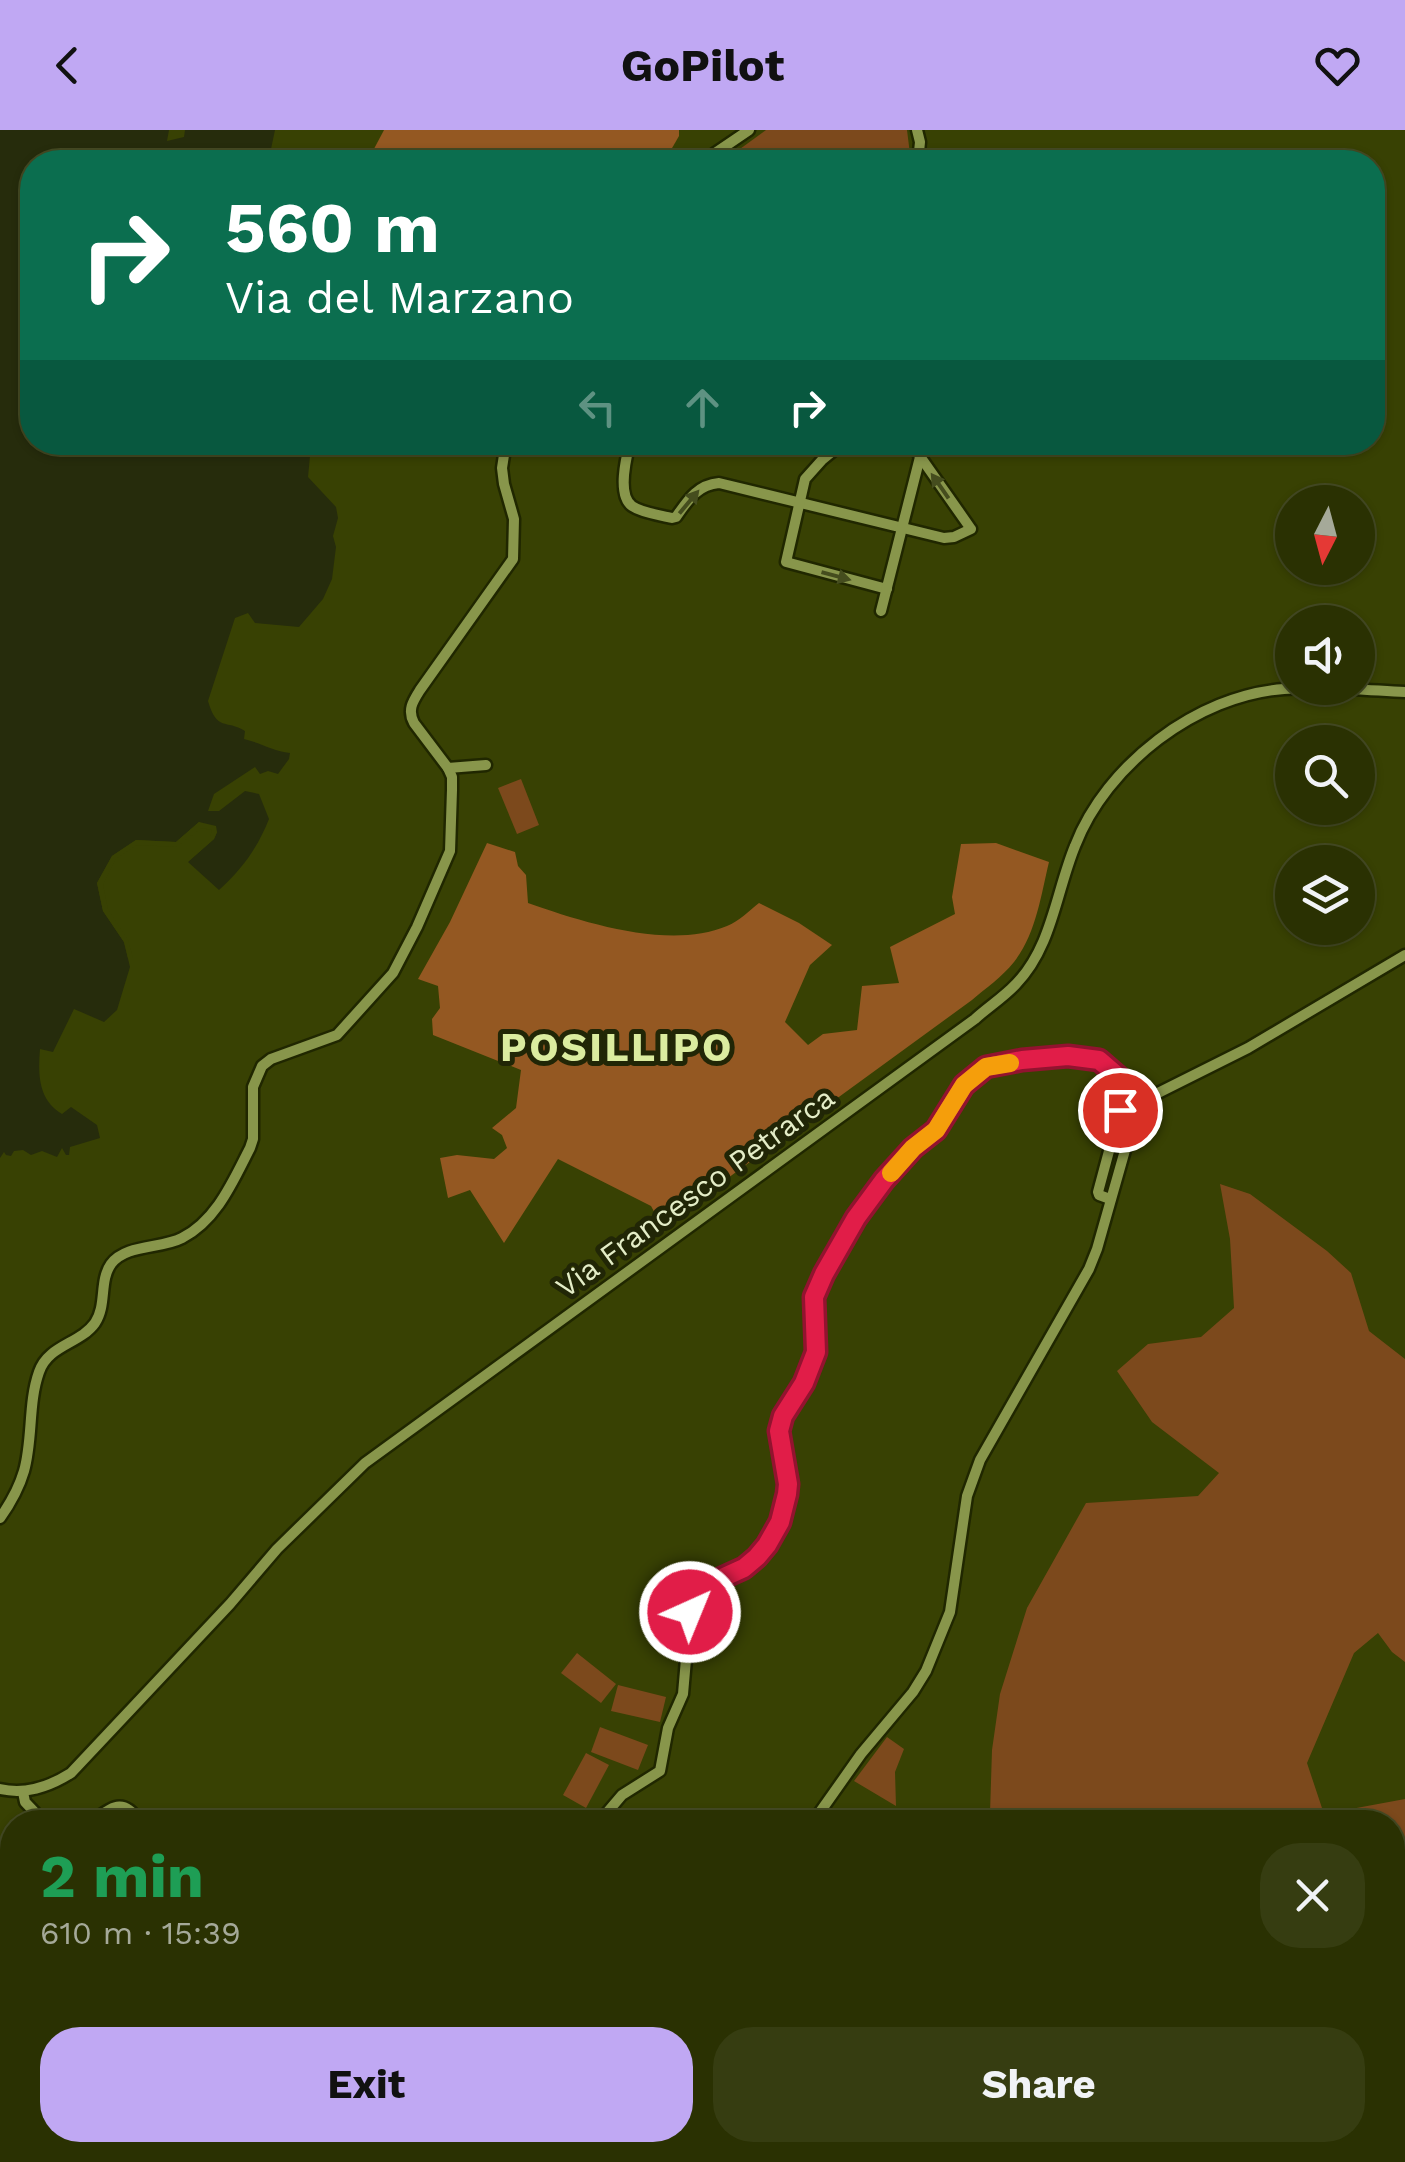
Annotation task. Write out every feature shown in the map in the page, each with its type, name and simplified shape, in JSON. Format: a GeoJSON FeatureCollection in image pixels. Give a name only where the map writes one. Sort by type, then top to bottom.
{"type":"FeatureCollection","features":[{"type":"Feature","properties":{"kind":"street"},"geometry":{"type":"LineString","coordinates":[[720,150],[749,130]]}},
{"type":"Feature","properties":{"kind":"street"},"geometry":{"type":"LineString","coordinates":[[0,1518],[24,1471],[39,1372],[50,1354],[94,1325],[112,1262],[132,1251],[181,1238],[210,1215],[224,1198],[250,1148],[253,1087],[262,1066],[271,1059],[337,1036],[393,973],[448,860],[452,777],[414,722],[411,706],[513,559],[514,520],[502,468],[504,455]]}},
{"type":"Feature","properties":{"kind":"street"},"geometry":{"type":"LineString","coordinates":[[627,455],[625,496],[632,506],[674,518],[698,490],[720,483],[948,538],[971,529],[920,457]]}},
{"type":"Feature","properties":{"kind":"street"},"geometry":{"type":"LineString","coordinates":[[829,455],[808,474],[786,562],[886,589]]}},
{"type":"Feature","properties":{"kind":"street"},"geometry":{"type":"LineString","coordinates":[[881,612],[920,457]]}},
{"type":"Feature","properties":{"kind":"street","name":"Via Francesco Petrarca"},"geometry":{"type":"LineString","coordinates":[[0,1789],[23,1792],[57,1782],[82,1764],[277,1549],[364,1463],[975,1019],[1016,984],[1047,934],[1076,841],[1104,792],[1168,732],[1214,708],[1282,689],[1405,692]]}},
{"type":"Feature","properties":{"kind":"street"},"geometry":{"type":"LineString","coordinates":[[448,768],[486,765]]}},
{"type":"Feature","properties":{"kind":"street"},"geometry":{"type":"LineString","coordinates":[[821,1810],[926,1670],[950,1612],[966,1496],[980,1460],[1089,1269],[1133,1118],[1142,1101],[1248,1048],[1405,955]]}},
{"type":"Feature","properties":{"kind":"street"},"geometry":{"type":"LineString","coordinates":[[609,1810],[622,1795],[660,1772],[668,1728],[683,1694],[694,1602],[722,1578],[757,1557],[780,1522],[788,1484],[779,1431],[816,1352],[814,1297],[856,1218],[884,1180],[936,1130],[964,1085],[986,1067],[1068,1056],[1099,1060],[1130,1089],[1120,1110],[1098,1192],[1110,1199]]}},
{"type":"Feature","properties":{"kind":"street"},"geometry":{"type":"LineString","coordinates":[[23,1792],[33,1810]]}},
{"type":"Feature","properties":{"kind":"shaded area"},"geometry":{"type":"Polygon","coordinates":[[[0,130],[169,130],[167,141],[184,137],[185,130],[275,130],[271,149],[266,150],[20,150],[20,455],[307,455],[308,477],[336,507],[338,518],[333,536],[336,547],[332,579],[323,599],[299,627],[255,623],[248,613],[235,618],[208,701],[219,721],[245,731],[244,739],[290,753],[278,774],[260,774],[255,767],[214,794],[208,811],[219,811],[245,791],[259,794],[269,819],[254,849],[219,890],[188,862],[217,832],[199,822],[176,842],[136,840],[112,856],[97,883],[103,911],[124,942],[130,967],[117,1010],[104,1022],[74,1009],[53,1052],[40,1049],[40,1077],[48,1101],[62,1114],[71,1107],[97,1125],[100,1138],[70,1147],[69,1155],[62,1148],[57,1157],[42,1151],[31,1155],[23,1150],[14,1151],[11,1156],[4,1152],[0,1158],[0,130]]]}},
{"type":"Feature","properties":{"kind":"shaded area"},"geometry":{"type":"Polygon","coordinates":[[[384,130],[679,130],[671,150],[373,150],[384,130]]]}},
{"type":"Feature","properties":{"kind":"shaded area"},"geometry":{"type":"Polygon","coordinates":[[[766,130],[907,130],[910,150],[738,150],[766,130]]]}},
{"type":"Feature","properties":{"kind":"shaded area"},"geometry":{"type":"Polygon","coordinates":[[[521,779],[539,825],[517,834],[498,788],[521,779]]]}},
{"type":"Feature","properties":{"kind":"shaded area"},"geometry":{"type":"Polygon","coordinates":[[[487,843],[515,852],[518,866],[526,875],[528,903],[601,925],[654,935],[704,933],[731,924],[759,903],[799,923],[832,945],[810,965],[785,1022],[808,1045],[823,1034],[857,1030],[862,986],[899,983],[890,947],[955,914],[952,897],[961,844],[996,843],[1049,862],[1033,927],[1009,967],[972,1000],[662,1226],[651,1206],[558,1159],[504,1243],[470,1190],[448,1198],[440,1158],[457,1155],[494,1159],[507,1148],[502,1135],[492,1128],[516,1108],[521,1070],[433,1035],[432,1019],[440,1008],[438,986],[418,979],[487,843]]]}},
{"type":"Feature","properties":{"kind":"shaded area"},"geometry":{"type":"Polygon","coordinates":[[[1220,1184],[1250,1194],[1351,1273],[1369,1331],[1405,1359],[1405,1662],[1378,1633],[1354,1653],[1307,1763],[1323,1810],[990,1810],[992,1750],[1000,1694],[1027,1608],[1086,1503],[1198,1496],[1219,1473],[1152,1422],[1117,1371],[1148,1344],[1201,1337],[1234,1308],[1230,1239],[1220,1184]]]}},
{"type":"Feature","properties":{"kind":"shaded area"},"geometry":{"type":"Polygon","coordinates":[[[577,1653],[616,1684],[601,1703],[561,1673],[577,1653]]]}},
{"type":"Feature","properties":{"kind":"shaded area"},"geometry":{"type":"Polygon","coordinates":[[[618,1685],[666,1697],[660,1722],[611,1711],[618,1685]]]}},
{"type":"Feature","properties":{"kind":"shaded area"},"geometry":{"type":"Polygon","coordinates":[[[600,1727],[648,1745],[638,1770],[591,1752],[600,1727]]]}},
{"type":"Feature","properties":{"kind":"shaded area"},"geometry":{"type":"Polygon","coordinates":[[[887,1737],[904,1749],[895,1772],[896,1806],[854,1781],[887,1737]]]}},
{"type":"Feature","properties":{"kind":"shaded area"},"geometry":{"type":"Polygon","coordinates":[[[586,1753],[609,1765],[586,1808],[563,1795],[586,1753]]]}},
{"type":"Feature","properties":{"kind":"shaded area"},"geometry":{"type":"Polygon","coordinates":[[[1405,1799],[1405,1810],[1346,1810],[1405,1799]]]}},
{"type":"Feature","properties":{"kind":"pier"},"geometry":{"type":"Polygon","coordinates":[[[199,822],[216,826],[217,832],[184,865],[184,859],[212,830],[201,828],[177,847],[137,845],[116,859],[103,884],[108,909],[128,940],[133,958],[128,958],[124,942],[103,911],[97,883],[112,856],[136,840],[176,842],[199,822]]]}},
{"type":"Feature","properties":{"kind":"slow traffic"},"geometry":{"type":"LineString","coordinates":[[891,1173],[936,1130],[964,1085],[986,1067],[1010,1063]]}},
{"type":"Feature","properties":{"kind":"district","name":"POSILLIPO"},"geometry":{"type":"Point","coordinates":[617,1047]}},
{"type":"Feature","properties":{"kind":"route"},"geometry":{"type":"LineString","coordinates":[[690,1612],[706,1591],[744,1568],[773,1536],[788,1484],[779,1431],[816,1352],[814,1297],[856,1218],[913,1148],[936,1130],[964,1085],[986,1067],[1022,1060],[1068,1056],[1099,1060],[1129,1086],[1120,1110]]}}]}
